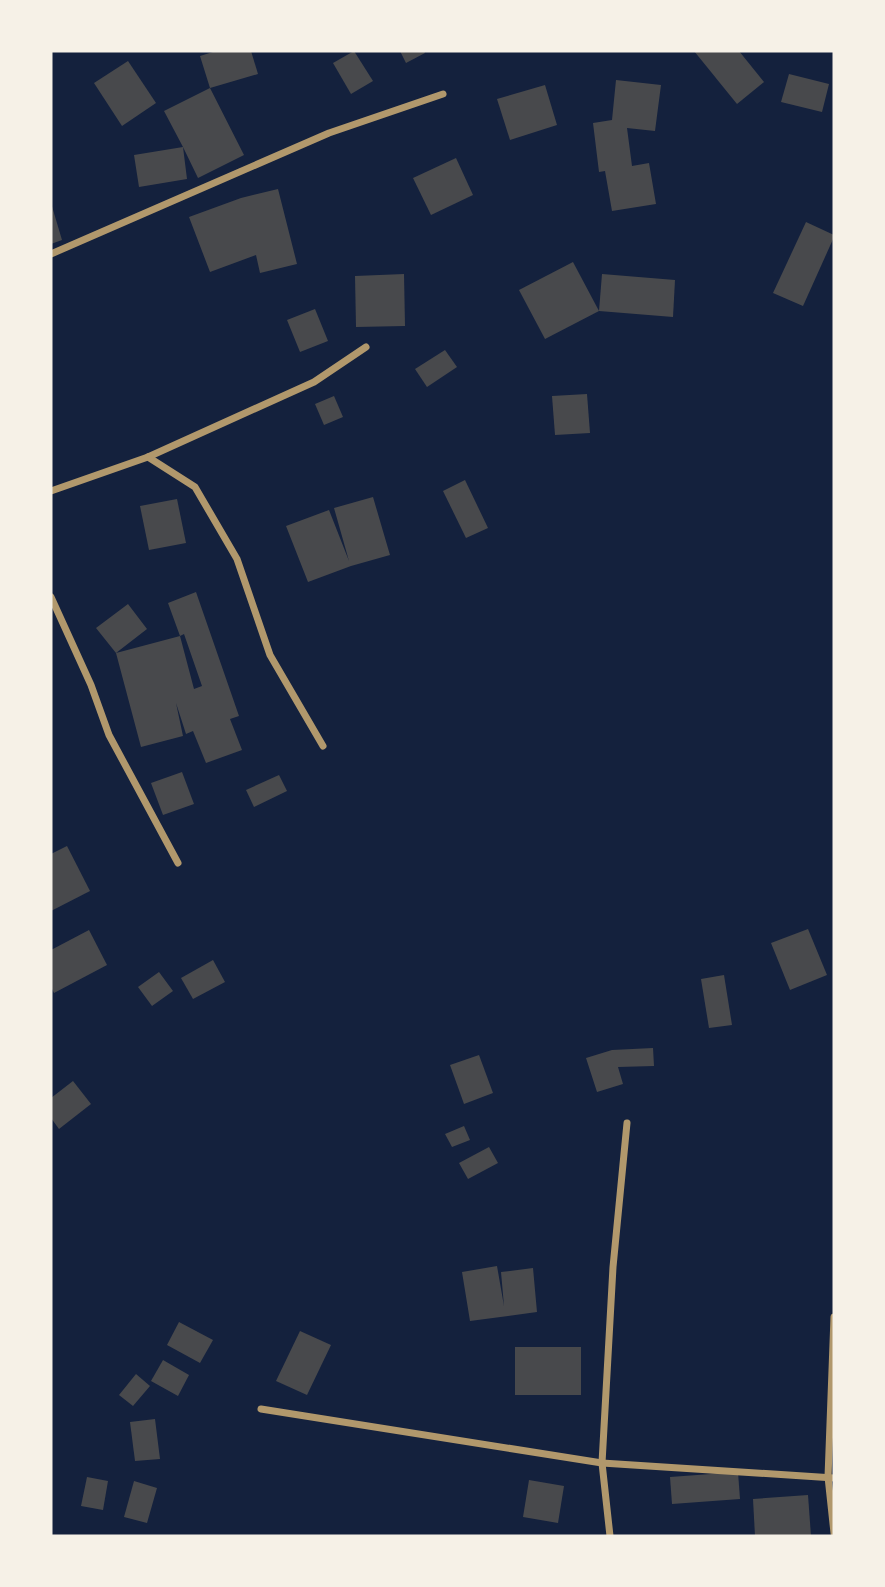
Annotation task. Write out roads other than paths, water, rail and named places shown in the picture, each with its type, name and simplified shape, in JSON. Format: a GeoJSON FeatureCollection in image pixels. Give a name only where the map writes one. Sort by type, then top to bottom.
{"type":"FeatureCollection","features":[{"type":"Feature","properties":{"kind":"street"},"geometry":{"type":"LineString","coordinates":[[51,254],[329,133],[443,94]]}},
{"type":"Feature","properties":{"kind":"street"},"geometry":{"type":"LineString","coordinates":[[51,491],[148,457],[314,382],[366,346]]}},
{"type":"Feature","properties":{"kind":"street"},"geometry":{"type":"LineString","coordinates":[[148,457],[195,487],[237,559],[270,655],[323,746]]}},
{"type":"Feature","properties":{"kind":"street"},"geometry":{"type":"LineString","coordinates":[[51,597],[91,685],[109,735],[177,863]]}},
{"type":"Feature","properties":{"kind":"street"},"geometry":{"type":"LineString","coordinates":[[610,1536],[603,1462],[613,1266],[627,1123]]}},
{"type":"Feature","properties":{"kind":"street"},"geometry":{"type":"LineString","coordinates":[[834,1317],[831,1477],[834,1533]]}},
{"type":"Feature","properties":{"kind":"street"},"geometry":{"type":"LineString","coordinates":[[261,1409],[603,1462],[831,1477]]}}]}
